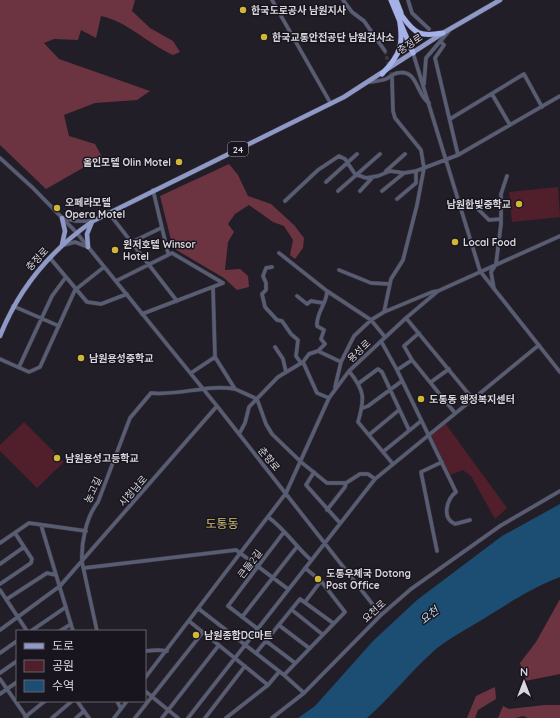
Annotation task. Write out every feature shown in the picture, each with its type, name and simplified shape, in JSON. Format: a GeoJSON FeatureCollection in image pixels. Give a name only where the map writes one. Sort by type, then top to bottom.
{"type":"FeatureCollection","features":[{"type":"Feature","properties":{"kind":"highway"},"geometry":{"type":"LineString","coordinates":[[391,0],[400,17],[414,31],[426,36],[443,33]]}},
{"type":"Feature","properties":{"kind":"highway"},"geometry":{"type":"LineString","coordinates":[[396,0],[400,17],[413,52]]}},
{"type":"Feature","properties":{"kind":"highway"},"geometry":{"type":"LineString","coordinates":[[382,74],[394,60],[401,46],[400,17]]}},
{"type":"Feature","properties":{"kind":"main road","name":"충정로"},"geometry":{"type":"LineString","coordinates":[[0,336],[13,306],[36,272],[76,232],[108,212],[331,104],[370,82],[443,33],[500,0]]}},
{"type":"Feature","properties":{"kind":"main road"},"geometry":{"type":"LineString","coordinates":[[62,218],[65,231],[62,245]]}},
{"type":"Feature","properties":{"kind":"main road"},"geometry":{"type":"LineString","coordinates":[[88,247],[87,234],[93,221]]}},
{"type":"Feature","properties":{"kind":"street"},"geometry":{"type":"LineString","coordinates":[[272,0],[331,104]]}},
{"type":"Feature","properties":{"kind":"street"},"geometry":{"type":"LineString","coordinates":[[343,0],[352,12],[364,21],[385,51]]}},
{"type":"Feature","properties":{"kind":"street"},"geometry":{"type":"LineString","coordinates":[[408,0],[412,13],[429,29]]}},
{"type":"Feature","properties":{"kind":"street"},"geometry":{"type":"LineString","coordinates":[[424,90],[426,58],[450,29]]}},
{"type":"Feature","properties":{"kind":"street"},"geometry":{"type":"LineString","coordinates":[[441,42],[444,45],[435,58],[436,66],[444,92],[458,155]]}},
{"type":"Feature","properties":{"kind":"street"},"geometry":{"type":"LineString","coordinates":[[413,52],[480,271],[560,372]]}},
{"type":"Feature","properties":{"kind":"street"},"geometry":{"type":"LineString","coordinates":[[370,82],[386,79],[397,73],[406,73],[415,80],[422,98],[429,103]]}},
{"type":"Feature","properties":{"kind":"street"},"geometry":{"type":"LineString","coordinates":[[450,119],[524,74],[542,106]]}},
{"type":"Feature","properties":{"kind":"street"},"geometry":{"type":"LineString","coordinates":[[384,312],[391,279],[403,260],[417,205],[424,168],[421,150],[394,118],[392,78]]}},
{"type":"Feature","properties":{"kind":"street"},"geometry":{"type":"LineString","coordinates":[[492,94],[510,125]]}},
{"type":"Feature","properties":{"kind":"street"},"geometry":{"type":"LineString","coordinates":[[386,172],[404,173],[416,171],[446,161],[560,96]]}},
{"type":"Feature","properties":{"kind":"street"},"geometry":{"type":"LineString","coordinates":[[326,182],[357,154]]}},
{"type":"Feature","properties":{"kind":"street"},"geometry":{"type":"LineString","coordinates":[[338,191],[380,154]]}},
{"type":"Feature","properties":{"kind":"street"},"geometry":{"type":"LineString","coordinates":[[285,201],[318,170],[325,167],[337,157],[343,157],[355,174],[366,178],[372,178],[386,172],[405,154]]}},
{"type":"Feature","properties":{"kind":"street","name":"춘향로"},"geometry":{"type":"LineString","coordinates":[[0,158],[34,188],[76,232],[191,373],[381,614]]}},
{"type":"Feature","properties":{"kind":"street"},"geometry":{"type":"LineString","coordinates":[[397,199],[416,183],[416,171]]}},
{"type":"Feature","properties":{"kind":"street"},"geometry":{"type":"LineString","coordinates":[[382,192],[404,173]]}},
{"type":"Feature","properties":{"kind":"street"},"geometry":{"type":"LineString","coordinates":[[495,290],[491,276],[492,269],[496,264],[501,219],[501,194],[507,176]]}},
{"type":"Feature","properties":{"kind":"street"},"geometry":{"type":"LineString","coordinates":[[360,192],[372,178]]}},
{"type":"Feature","properties":{"kind":"street"},"geometry":{"type":"LineString","coordinates":[[153,190],[168,253]]}},
{"type":"Feature","properties":{"kind":"street"},"geometry":{"type":"LineString","coordinates":[[460,207],[474,205],[489,220],[501,219]]}},
{"type":"Feature","properties":{"kind":"street"},"geometry":{"type":"LineString","coordinates":[[108,212],[177,301]]}},
{"type":"Feature","properties":{"kind":"street"},"geometry":{"type":"LineString","coordinates":[[62,218],[76,221],[93,221]]}},
{"type":"Feature","properties":{"kind":"street"},"geometry":{"type":"LineString","coordinates":[[132,242],[162,228]]}},
{"type":"Feature","properties":{"kind":"street","name":"용성로"},"geometry":{"type":"LineString","coordinates":[[146,677],[242,553],[261,525],[268,518],[286,493],[329,398],[349,371],[406,318],[438,291],[560,236]]}},
{"type":"Feature","properties":{"kind":"street"},"geometry":{"type":"LineString","coordinates":[[62,245],[75,242],[88,247]]}},
{"type":"Feature","properties":{"kind":"street"},"geometry":{"type":"LineString","coordinates":[[116,281],[148,263],[168,253],[172,253],[223,283],[142,314]]}},
{"type":"Feature","properties":{"kind":"street"},"geometry":{"type":"LineString","coordinates":[[279,253],[327,291],[371,320],[385,337]]}},
{"type":"Feature","properties":{"kind":"street"},"geometry":{"type":"LineString","coordinates":[[50,258],[86,302],[101,304],[127,294]]}},
{"type":"Feature","properties":{"kind":"street"},"geometry":{"type":"LineString","coordinates":[[0,359],[29,372],[40,367],[76,290],[104,267]]}},
{"type":"Feature","properties":{"kind":"street"},"geometry":{"type":"LineString","coordinates":[[272,267],[266,268],[263,276],[266,287],[262,300],[265,307],[272,316],[282,321],[291,334],[298,340],[296,356],[302,362],[317,393],[329,398]]}},
{"type":"Feature","properties":{"kind":"street"},"geometry":{"type":"LineString","coordinates":[[339,270],[371,282],[390,284]]}},
{"type":"Feature","properties":{"kind":"street"},"geometry":{"type":"LineString","coordinates":[[19,368],[52,296],[66,277]]}},
{"type":"Feature","properties":{"kind":"street"},"geometry":{"type":"LineString","coordinates":[[213,287],[215,357],[235,389],[257,400],[266,424],[272,434],[301,462],[327,483],[346,483],[360,474],[368,474],[375,479]]}},
{"type":"Feature","properties":{"kind":"street"},"geometry":{"type":"LineString","coordinates":[[239,434],[245,423],[249,407],[278,377],[302,362],[309,354],[318,351],[325,344],[321,339],[324,330],[317,326],[317,321],[323,303],[327,299],[327,291]]}},
{"type":"Feature","properties":{"kind":"street"},"geometry":{"type":"LineString","coordinates":[[335,388],[341,362],[354,336],[371,320],[384,312],[432,292],[438,291]]}},
{"type":"Feature","properties":{"kind":"street"},"geometry":{"type":"LineString","coordinates":[[297,296],[307,304],[311,301],[323,303]]}},
{"type":"Feature","properties":{"kind":"street"},"geometry":{"type":"LineString","coordinates":[[13,306],[59,326]]}},
{"type":"Feature","properties":{"kind":"street"},"geometry":{"type":"LineString","coordinates":[[406,318],[472,398]]}},
{"type":"Feature","properties":{"kind":"street"},"geometry":{"type":"LineString","coordinates":[[419,333],[404,346],[412,360],[455,413]]}},
{"type":"Feature","properties":{"kind":"street"},"geometry":{"type":"LineString","coordinates":[[381,341],[397,370],[456,492],[451,496],[447,507],[450,520],[455,524],[470,520]]}},
{"type":"Feature","properties":{"kind":"street"},"geometry":{"type":"LineString","coordinates":[[188,718],[375,479],[472,398],[539,345]]}},
{"type":"Feature","properties":{"kind":"street"},"geometry":{"type":"LineString","coordinates":[[275,347],[283,359],[286,372]]}},
{"type":"Feature","properties":{"kind":"street"},"geometry":{"type":"LineString","coordinates":[[318,351],[341,362]]}},
{"type":"Feature","properties":{"kind":"street"},"geometry":{"type":"LineString","coordinates":[[191,373],[215,357]]}},
{"type":"Feature","properties":{"kind":"street"},"geometry":{"type":"LineString","coordinates":[[397,370],[412,360]]}},
{"type":"Feature","properties":{"kind":"street"},"geometry":{"type":"LineString","coordinates":[[359,383],[378,369],[382,372],[409,430]]}},
{"type":"Feature","properties":{"kind":"street"},"geometry":{"type":"LineString","coordinates":[[431,382],[449,369]]}},
{"type":"Feature","properties":{"kind":"street"},"geometry":{"type":"LineString","coordinates":[[349,371],[359,383],[364,398],[358,422],[370,434],[393,464]]}},
{"type":"Feature","properties":{"kind":"street"},"geometry":{"type":"LineString","coordinates":[[362,408],[368,406],[390,388],[402,381]]}},
{"type":"Feature","properties":{"kind":"street","name":"농고길"},"geometry":{"type":"LineString","coordinates":[[97,630],[82,562],[82,551],[86,530],[130,418],[139,405],[151,393],[162,394],[203,389],[235,389]]}},
{"type":"Feature","properties":{"kind":"street","name":"시청남로"},"geometry":{"type":"LineString","coordinates":[[0,630],[60,586],[217,406]]}},
{"type":"Feature","properties":{"kind":"street"},"geometry":{"type":"LineString","coordinates":[[370,434],[399,410]]}},
{"type":"Feature","properties":{"kind":"street"},"geometry":{"type":"LineString","coordinates":[[384,451],[421,421]]}},
{"type":"Feature","properties":{"kind":"street"},"geometry":{"type":"LineString","coordinates":[[437,551],[421,472],[442,462]]}},
{"type":"Feature","properties":{"kind":"street"},"geometry":{"type":"LineString","coordinates":[[314,472],[306,485],[340,523]]}},
{"type":"Feature","properties":{"kind":"street"},"geometry":{"type":"LineString","coordinates":[[327,510],[345,487],[346,483]]}},
{"type":"Feature","properties":{"kind":"street","name":"요천로"},"geometry":{"type":"LineString","coordinates":[[272,718],[304,693],[381,614],[417,584],[480,538],[560,491]]}},
{"type":"Feature","properties":{"kind":"street"},"geometry":{"type":"LineString","coordinates":[[268,518],[279,525],[296,548],[311,560]]}},
{"type":"Feature","properties":{"kind":"street"},"geometry":{"type":"LineString","coordinates":[[0,543],[29,523],[86,530]]}},
{"type":"Feature","properties":{"kind":"street"},"geometry":{"type":"LineString","coordinates":[[41,525],[73,630]]}},
{"type":"Feature","properties":{"kind":"street","name":"큰들2길"},"geometry":{"type":"LineString","coordinates":[[242,617],[228,606],[284,532]]}},
{"type":"Feature","properties":{"kind":"street"},"geometry":{"type":"LineString","coordinates":[[0,584],[31,562],[32,559],[14,533]]}},
{"type":"Feature","properties":{"kind":"street"},"geometry":{"type":"LineString","coordinates":[[0,564],[24,547]]}},
{"type":"Feature","properties":{"kind":"street"},"geometry":{"type":"LineString","coordinates":[[258,629],[242,617],[296,548]]}},
{"type":"Feature","properties":{"kind":"street"},"geometry":{"type":"LineString","coordinates":[[84,568],[236,550],[242,553],[288,589]]}},
{"type":"Feature","properties":{"kind":"street"},"geometry":{"type":"LineString","coordinates":[[284,675],[322,634],[345,612],[321,581],[305,568]]}},
{"type":"Feature","properties":{"kind":"street"},"geometry":{"type":"LineString","coordinates":[[7,599],[47,573],[56,575]]}},
{"type":"Feature","properties":{"kind":"street"},"geometry":{"type":"LineString","coordinates":[[305,602],[321,581]]}},
{"type":"Feature","properties":{"kind":"street"},"geometry":{"type":"LineString","coordinates":[[0,590],[26,630]]}},
{"type":"Feature","properties":{"kind":"street"},"geometry":{"type":"LineString","coordinates":[[256,653],[280,626],[300,598],[333,623]]}},
{"type":"Feature","properties":{"kind":"street"},"geometry":{"type":"LineString","coordinates":[[32,630],[66,607]]}},
{"type":"Feature","properties":{"kind":"street"},"geometry":{"type":"LineString","coordinates":[[199,609],[284,675],[304,693]]}},
{"type":"Feature","properties":{"kind":"street"},"geometry":{"type":"LineString","coordinates":[[292,610],[322,634]]}},
{"type":"Feature","properties":{"kind":"street"},"geometry":{"type":"LineString","coordinates":[[189,621],[268,685]]}},
{"type":"Feature","properties":{"kind":"street"},"geometry":{"type":"LineString","coordinates":[[62,630],[71,624]]}},
{"type":"Feature","properties":{"kind":"street"},"geometry":{"type":"LineString","coordinates":[[280,626],[309,648]]}},
{"type":"Feature","properties":{"kind":"street"},"geometry":{"type":"LineString","coordinates":[[135,718],[203,632]]}},
{"type":"Feature","properties":{"kind":"street"},"geometry":{"type":"LineString","coordinates":[[266,641],[295,663]]}},
{"type":"Feature","properties":{"kind":"street"},"geometry":{"type":"LineString","coordinates":[[0,653],[16,642]]}},
{"type":"Feature","properties":{"kind":"street"},"geometry":{"type":"LineString","coordinates":[[162,718],[219,645]]}},
{"type":"Feature","properties":{"kind":"street"},"geometry":{"type":"LineString","coordinates":[[146,651],[167,651]]}},
{"type":"Feature","properties":{"kind":"street"},"geometry":{"type":"LineString","coordinates":[[0,673],[16,662]]}},
{"type":"Feature","properties":{"kind":"street"},"geometry":{"type":"LineString","coordinates":[[205,718],[245,666]]}},
{"type":"Feature","properties":{"kind":"street"},"geometry":{"type":"LineString","coordinates":[[226,718],[268,685],[279,672]]}},
{"type":"Feature","properties":{"kind":"street"},"geometry":{"type":"LineString","coordinates":[[0,679],[16,701]]}},
{"type":"Feature","properties":{"kind":"street"},"geometry":{"type":"LineString","coordinates":[[0,694],[16,683]]}},
{"type":"Feature","properties":{"kind":"street"},"geometry":{"type":"LineString","coordinates":[[146,692],[178,718]]}},
{"type":"Feature","properties":{"kind":"street"},"geometry":{"type":"LineString","coordinates":[[17,702],[26,718],[44,702]]}},
{"type":"Feature","properties":{"kind":"street"},"geometry":{"type":"LineString","coordinates":[[52,718],[71,702]]}},
{"type":"Feature","properties":{"kind":"street"},"geometry":{"type":"LineString","coordinates":[[78,702],[89,718]]}},
{"type":"Feature","properties":{"kind":"street"},"geometry":{"type":"LineString","coordinates":[[118,702],[121,709]]}},
{"type":"Feature","properties":{"kind":"street"},"geometry":{"type":"LineString","coordinates":[[114,718],[126,702]]}},
{"type":"Feature","properties":{"kind":"street"},"geometry":{"type":"LineString","coordinates":[[76,718],[84,712]]}},
{"type":"Feature","properties":{"kind":"green space"},"geometry":{"type":"Polygon","coordinates":[[[558,187],[560,217],[512,222],[509,192],[558,187]]]}},
{"type":"Feature","properties":{"kind":"green space"},"geometry":{"type":"Polygon","coordinates":[[[24,422],[64,462],[37,488],[0,451],[0,445],[24,422]]]}},
{"type":"Feature","properties":{"kind":"green space"},"geometry":{"type":"Polygon","coordinates":[[[445,423],[507,508],[495,519],[471,476],[463,470],[450,475],[431,435],[445,423]]]}},
{"type":"Feature","properties":{"kind":"shaded area"},"geometry":{"type":"Polygon","coordinates":[[[0,0],[135,0],[132,11],[150,28],[173,41],[180,52],[173,55],[120,23],[101,16],[96,38],[81,30],[78,40],[54,39],[44,43],[59,59],[150,91],[137,100],[95,103],[64,115],[69,136],[95,144],[102,157],[46,189],[0,145],[0,0]]]}},
{"type":"Feature","properties":{"kind":"shaded area"},"geometry":{"type":"Polygon","coordinates":[[[229,164],[238,175],[248,196],[271,204],[294,225],[304,238],[303,248],[295,259],[290,255],[293,240],[284,226],[273,222],[249,205],[235,214],[228,224],[234,232],[228,242],[225,270],[240,269],[248,276],[249,287],[237,290],[224,278],[173,248],[160,196],[229,164]]]}},
{"type":"Feature","properties":{"kind":"shaded area"},"geometry":{"type":"Polygon","coordinates":[[[560,599],[560,674],[525,681],[520,663],[536,642],[560,599]]]}},
{"type":"Feature","properties":{"kind":"shaded area"},"geometry":{"type":"Polygon","coordinates":[[[495,687],[496,699],[478,710],[475,718],[467,718],[476,696],[495,687]]]}},
{"type":"Feature","properties":{"kind":"shaded area"},"geometry":{"type":"Polygon","coordinates":[[[560,705],[560,718],[528,718],[523,716],[516,718],[498,718],[503,706],[509,709],[560,705]]]}},
{"type":"Feature","properties":{"kind":"water","name":"요천"},"geometry":{"type":"Polygon","coordinates":[[[560,504],[560,577],[519,597],[441,645],[427,657],[367,718],[298,718],[315,706],[373,641],[417,600],[502,536],[560,504]]]}},
{"type":"Feature","properties":{"kind":"tunnel"},"geometry":{"type":"LineString","coordinates":[[385,51],[392,77]]}},
{"type":"Feature","properties":{"kind":"place","name":"한국도로공사 남원지사"},"geometry":{"type":"Point","coordinates":[243,10]}},
{"type":"Feature","properties":{"kind":"place","name":"한국교통안전공단 남원검사소"},"geometry":{"type":"Point","coordinates":[264,37]}},
{"type":"Feature","properties":{"kind":"place","name":"올인모텔 Olin Motel"},"geometry":{"type":"Point","coordinates":[179,162]}},
{"type":"Feature","properties":{"kind":"place","name":"남원한빛중학교"},"geometry":{"type":"Point","coordinates":[519,204]}},
{"type":"Feature","properties":{"kind":"place","name":"오페라모텔 Opera Motel"},"geometry":{"type":"Point","coordinates":[57,208]}},
{"type":"Feature","properties":{"kind":"place","name":"Local Food"},"geometry":{"type":"Point","coordinates":[455,242]}},
{"type":"Feature","properties":{"kind":"place","name":"윈저호텔 Winsor Hotel"},"geometry":{"type":"Point","coordinates":[115,250]}},
{"type":"Feature","properties":{"kind":"place","name":"남원용성중학교"},"geometry":{"type":"Point","coordinates":[81,358]}},
{"type":"Feature","properties":{"kind":"place","name":"도통동 행정복지센터"},"geometry":{"type":"Point","coordinates":[421,399]}},
{"type":"Feature","properties":{"kind":"place","name":"남원용성고등학교"},"geometry":{"type":"Point","coordinates":[57,458]}},
{"type":"Feature","properties":{"kind":"place","name":"도통우체국 Dotong Post Office"},"geometry":{"type":"Point","coordinates":[318,579]}},
{"type":"Feature","properties":{"kind":"place","name":"남원종합DC마트"},"geometry":{"type":"Point","coordinates":[196,635]}},
{"type":"Feature","properties":{"kind":"district","name":"도통동"},"geometry":{"type":"Point","coordinates":[222,523]}}]}
